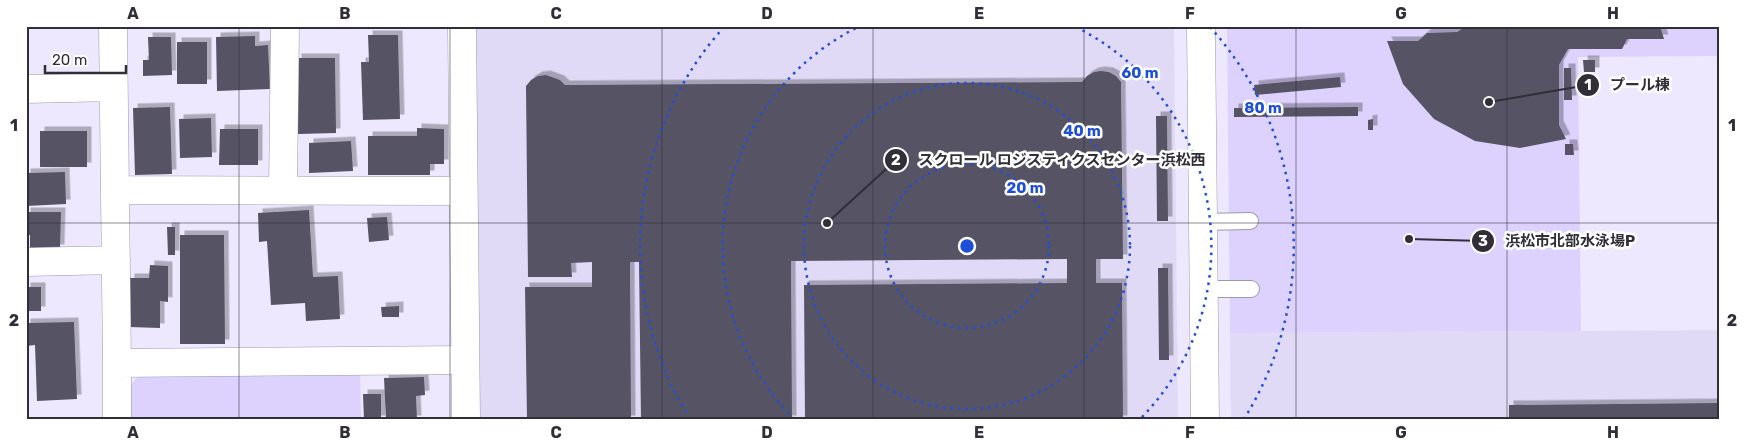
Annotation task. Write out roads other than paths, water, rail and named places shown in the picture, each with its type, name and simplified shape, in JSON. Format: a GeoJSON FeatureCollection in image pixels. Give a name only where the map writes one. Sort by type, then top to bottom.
{"type":"FeatureCollection","features":[{"type":"Feature","properties":{"kind":"street"},"geometry":{"type":"LineString","coordinates":[[113,26],[117,420]]}},
{"type":"Feature","properties":{"kind":"street"},"geometry":{"type":"LineString","coordinates":[[283,190],[285,26]]}},
{"type":"Feature","properties":{"kind":"street"},"geometry":{"type":"LineString","coordinates":[[462,26],[466,420]]}},
{"type":"Feature","properties":{"kind":"street"},"geometry":{"type":"LineString","coordinates":[[1201,26],[1205,420]]}},
{"type":"Feature","properties":{"kind":"street"},"geometry":{"type":"LineString","coordinates":[[26,88],[113,88]]}},
{"type":"Feature","properties":{"kind":"street"},"geometry":{"type":"LineString","coordinates":[[116,190],[463,190]]}},
{"type":"Feature","properties":{"kind":"street"},"geometry":{"type":"LineString","coordinates":[[26,262],[116,260]]}},
{"type":"Feature","properties":{"kind":"street"},"geometry":{"type":"LineString","coordinates":[[117,364],[466,360]]}},
{"type":"Feature","properties":{"kind":"lane"},"geometry":{"type":"LineString","coordinates":[[1203,222],[1250,221]]}},
{"type":"Feature","properties":{"kind":"lane"},"geometry":{"type":"LineString","coordinates":[[1204,289],[1251,289]]}},
{"type":"Feature","properties":{"kind":"place","name":"プール棟"},"geometry":{"type":"Point","coordinates":[1489,102]}},
{"type":"Feature","properties":{"kind":"place","name":"スクロール ロジスティクスセンター浜松西"},"geometry":{"type":"Point","coordinates":[827,223]}},
{"type":"Feature","properties":{"kind":"place","name":"浜松市北部水泳場P"},"geometry":{"type":"Point","coordinates":[1409,239]}}]}
